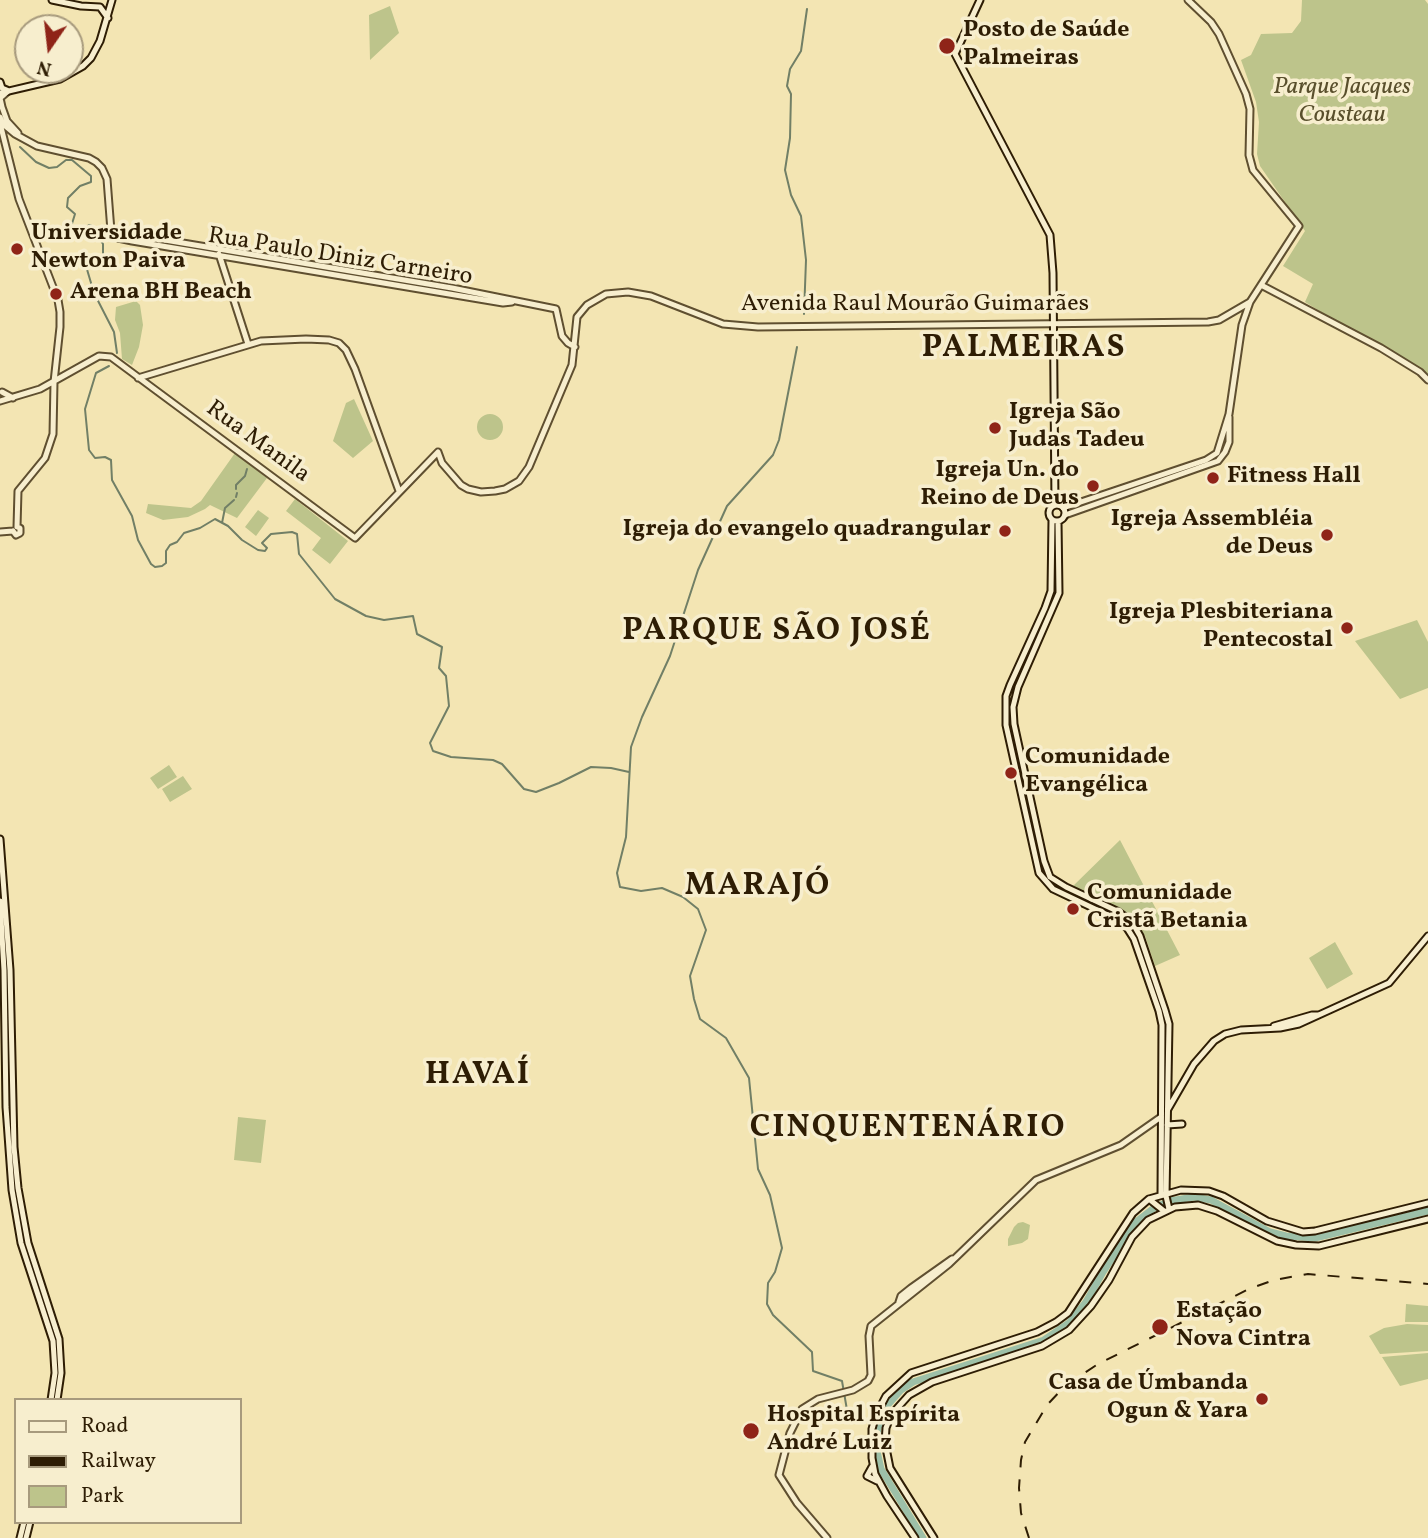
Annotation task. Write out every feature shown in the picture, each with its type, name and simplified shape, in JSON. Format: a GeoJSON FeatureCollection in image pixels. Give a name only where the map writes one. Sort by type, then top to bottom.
{"type":"FeatureCollection","features":[{"type":"Feature","properties":{"kind":"main road"},"geometry":{"type":"LineString","coordinates":[[52,0],[102,8],[108,18]]}},
{"type":"Feature","properties":{"kind":"main road"},"geometry":{"type":"LineString","coordinates":[[91,5],[98,0]]}},
{"type":"Feature","properties":{"kind":"main road"},"geometry":{"type":"LineString","coordinates":[[0,93],[60,79],[81,68],[91,58],[100,41],[112,0]]}},
{"type":"Feature","properties":{"kind":"main road"},"geometry":{"type":"LineString","coordinates":[[980,0],[955,54],[1050,235],[1053,273],[1055,505],[1049,512],[1055,520],[1059,593],[1018,687],[1013,707],[1014,724],[1041,848],[1050,877],[1132,922],[1140,936],[1169,1024],[1164,1195]]}},
{"type":"Feature","properties":{"kind":"main road"},"geometry":{"type":"LineString","coordinates":[[1055,505],[1063,508],[1210,459],[1219,449],[1229,414],[1242,325],[1250,302],[1298,226],[1253,170],[1249,155],[1250,109],[1246,94],[1219,34],[1211,22],[1188,0]]}},
{"type":"Feature","properties":{"kind":"main road"},"geometry":{"type":"LineString","coordinates":[[0,82],[2,88],[9,91]]}},
{"type":"Feature","properties":{"kind":"main road"},"geometry":{"type":"LineString","coordinates":[[6,152],[6,127],[2,117],[1,98],[9,91]]}},
{"type":"Feature","properties":{"kind":"main road"},"geometry":{"type":"LineString","coordinates":[[2,117],[22,138]]}},
{"type":"Feature","properties":{"kind":"main road"},"geometry":{"type":"LineString","coordinates":[[0,123],[19,199],[58,300],[60,327],[51,444],[45,458],[19,491],[15,529],[0,532]]}},
{"type":"Feature","properties":{"kind":"main road"},"geometry":{"type":"LineString","coordinates":[[6,127],[22,138]]}},
{"type":"Feature","properties":{"kind":"main road"},"geometry":{"type":"LineString","coordinates":[[7,143],[9,137],[15,134]]}},
{"type":"Feature","properties":{"kind":"main road","name":"Rua Paulo Diniz Carneiro"},"geometry":{"type":"LineString","coordinates":[[22,138],[37,146],[89,158],[102,168],[107,179],[111,231],[118,238],[382,279],[503,303],[513,302],[556,309],[562,336],[575,347]]}},
{"type":"Feature","properties":{"kind":"main road"},"geometry":{"type":"LineString","coordinates":[[219,253],[248,344]]}},
{"type":"Feature","properties":{"kind":"main road"},"geometry":{"type":"LineString","coordinates":[[1261,285],[1381,348],[1420,372],[1428,380]]}},
{"type":"Feature","properties":{"kind":"main road","name":"Avenida Raul Mourão Guimarães"},"geometry":{"type":"LineString","coordinates":[[575,347],[577,317],[585,307],[606,294],[628,292],[651,296],[723,324],[749,327],[1208,322],[1219,320],[1250,302]]}},
{"type":"Feature","properties":{"kind":"main road"},"geometry":{"type":"LineString","coordinates":[[138,378],[261,341],[306,339],[339,343],[346,350],[355,369],[400,491],[438,452],[442,463],[461,485],[475,491],[488,492],[506,489],[519,481],[529,467],[567,377],[575,347]]}},
{"type":"Feature","properties":{"kind":"main road","name":"Rua Manila"},"geometry":{"type":"LineString","coordinates":[[54,382],[83,363],[103,355],[116,360],[355,538],[400,491]]}},
{"type":"Feature","properties":{"kind":"main road"},"geometry":{"type":"LineString","coordinates":[[0,401],[54,382]]}},
{"type":"Feature","properties":{"kind":"main road"},"geometry":{"type":"LineString","coordinates":[[40,389],[48,391],[53,397]]}},
{"type":"Feature","properties":{"kind":"main road"},"geometry":{"type":"LineString","coordinates":[[2,392],[13,398]]}},
{"type":"Feature","properties":{"kind":"main road"},"geometry":{"type":"LineString","coordinates":[[1055,520],[1218,461],[1226,452],[1229,442],[1229,414]]}},
{"type":"Feature","properties":{"kind":"main road"},"geometry":{"type":"LineString","coordinates":[[1063,508],[1065,515]]}},
{"type":"Feature","properties":{"kind":"main road"},"geometry":{"type":"LineString","coordinates":[[1055,520],[1051,591],[1006,696],[1006,725],[1039,873],[1053,889],[1114,918],[1134,939],[1162,1025],[1161,1117],[1166,1209]]}},
{"type":"Feature","properties":{"kind":"main road"},"geometry":{"type":"LineString","coordinates":[[1006,725],[1014,724]]}},
{"type":"Feature","properties":{"kind":"main road"},"geometry":{"type":"LineString","coordinates":[[0,839],[10,970],[14,1147],[21,1216],[59,1339],[61,1373],[57,1398]]}},
{"type":"Feature","properties":{"kind":"main road"},"geometry":{"type":"LineString","coordinates":[[0,901],[15,1217],[53,1341],[55,1373],[51,1398]]}},
{"type":"Feature","properties":{"kind":"main road"},"geometry":{"type":"LineString","coordinates":[[827,1538],[797,1503],[779,1475],[790,1433],[802,1409],[818,1399],[861,1387],[868,1381],[871,1375],[871,1326],[899,1302],[906,1292],[952,1259],[1036,1180],[1121,1145],[1161,1117],[1199,1057],[1224,1034],[1299,1024],[1389,983],[1427,938]]}},
{"type":"Feature","properties":{"kind":"main road"},"geometry":{"type":"LineString","coordinates":[[1167,1125],[1182,1124]]}},
{"type":"Feature","properties":{"kind":"main road"},"geometry":{"type":"LineString","coordinates":[[9,1130],[14,1147]]}},
{"type":"Feature","properties":{"kind":"main road"},"geometry":{"type":"LineString","coordinates":[[915,1538],[879,1483],[873,1463],[873,1429],[876,1415],[886,1396],[911,1373],[1037,1332],[1056,1322],[1068,1312],[1133,1213],[1151,1200],[1189,1189],[1209,1191],[1223,1196],[1267,1222],[1303,1231],[1315,1231],[1428,1203]]}},
{"type":"Feature","properties":{"kind":"main road"},"geometry":{"type":"LineString","coordinates":[[1151,1200],[1166,1209]]}},
{"type":"Feature","properties":{"kind":"main road"},"geometry":{"type":"LineString","coordinates":[[934,1538],[890,1468],[885,1443],[886,1428],[891,1415],[909,1395],[932,1381],[1042,1346],[1069,1330],[1109,1280],[1139,1228],[1148,1220],[1166,1209],[1190,1205],[1207,1207],[1264,1236],[1296,1245],[1319,1245],[1428,1219]]}},
{"type":"Feature","properties":{"kind":"main road"},"geometry":{"type":"LineString","coordinates":[[927,1368],[932,1381]]}},
{"type":"Feature","properties":{"kind":"green space","name":"Parque Jacques Cousteau"},"geometry":{"type":"Polygon","coordinates":[[[1302,0],[1425,0],[1428,4],[1428,378],[1305,302],[1313,284],[1283,266],[1305,231],[1260,166],[1257,154],[1259,122],[1256,102],[1241,60],[1251,55],[1261,34],[1292,33],[1301,21],[1302,0]]]}},
{"type":"Feature","properties":{"kind":"green space"},"geometry":{"type":"Polygon","coordinates":[[[390,6],[399,33],[370,60],[369,15],[390,6]]]}},
{"type":"Feature","properties":{"kind":"green space"},"geometry":{"type":"Polygon","coordinates":[[[136,301],[140,305],[143,325],[132,365],[122,359],[120,333],[115,320],[116,307],[136,301]]]}},
{"type":"Feature","properties":{"kind":"green space"},"geometry":{"type":"Polygon","coordinates":[[[354,399],[373,441],[353,458],[333,441],[346,403],[354,399]]]}},
{"type":"Feature","properties":{"kind":"green space"},"geometry":{"type":"Polygon","coordinates":[[[490,414],[499,418],[503,427],[499,436],[490,440],[481,436],[477,427],[481,418],[490,414]]]}},
{"type":"Feature","properties":{"kind":"green space"},"geometry":{"type":"Polygon","coordinates":[[[235,453],[267,478],[237,518],[210,505],[188,517],[163,520],[146,513],[148,504],[191,508],[201,501],[235,453]]]}},
{"type":"Feature","properties":{"kind":"green space"},"geometry":{"type":"Polygon","coordinates":[[[295,499],[348,541],[330,564],[312,550],[321,538],[286,511],[295,499]]]}},
{"type":"Feature","properties":{"kind":"green space"},"geometry":{"type":"Polygon","coordinates":[[[258,510],[269,518],[256,536],[245,527],[258,510]]]}},
{"type":"Feature","properties":{"kind":"green space"},"geometry":{"type":"Polygon","coordinates":[[[1417,620],[1428,642],[1428,688],[1400,699],[1355,641],[1417,620]]]}},
{"type":"Feature","properties":{"kind":"green space"},"geometry":{"type":"Polygon","coordinates":[[[169,765],[177,777],[158,789],[150,778],[169,765]]]}},
{"type":"Feature","properties":{"kind":"green space"},"geometry":{"type":"Polygon","coordinates":[[[183,776],[192,789],[170,802],[162,789],[183,776]]]}},
{"type":"Feature","properties":{"kind":"green space"},"geometry":{"type":"Polygon","coordinates":[[[1120,840],[1180,955],[1155,966],[1145,936],[1135,920],[1119,908],[1072,887],[1120,840]]]}},
{"type":"Feature","properties":{"kind":"green space"},"geometry":{"type":"Polygon","coordinates":[[[1335,942],[1353,974],[1327,989],[1309,958],[1335,942]]]}},
{"type":"Feature","properties":{"kind":"green space"},"geometry":{"type":"Polygon","coordinates":[[[238,1117],[266,1120],[261,1163],[234,1160],[238,1117]]]}},
{"type":"Feature","properties":{"kind":"green space"},"geometry":{"type":"Polygon","coordinates":[[[1023,1222],[1030,1225],[1028,1239],[1008,1246],[1008,1239],[1014,1227],[1023,1222]]]}},
{"type":"Feature","properties":{"kind":"green space"},"geometry":{"type":"Polygon","coordinates":[[[1406,1304],[1428,1306],[1428,1322],[1405,1322],[1406,1304]]]}},
{"type":"Feature","properties":{"kind":"green space"},"geometry":{"type":"Polygon","coordinates":[[[1407,1324],[1428,1325],[1428,1351],[1380,1354],[1369,1336],[1384,1328],[1407,1324]]]}},
{"type":"Feature","properties":{"kind":"green space"},"geometry":{"type":"Polygon","coordinates":[[[1428,1353],[1428,1379],[1400,1386],[1382,1357],[1428,1353]]]}},
{"type":"Feature","properties":{"kind":"waterway"},"geometry":{"type":"LineString","coordinates":[[804,314],[806,260],[801,216],[791,195],[785,170],[790,138],[791,94],[787,86],[790,69],[801,51],[807,9]]}},
{"type":"Feature","properties":{"kind":"waterway"},"geometry":{"type":"LineString","coordinates":[[20,147],[36,162],[49,168],[72,160],[91,176],[91,182],[80,186],[68,198],[67,207],[75,214],[70,230],[72,233],[78,233],[89,225],[92,226],[103,244],[103,256],[86,266],[94,293],[114,332],[117,353]]}},
{"type":"Feature","properties":{"kind":"waterway"},"geometry":{"type":"LineString","coordinates":[[797,347],[779,440],[773,455],[727,506],[698,570],[670,656],[631,747],[626,837],[617,873],[620,887],[641,891],[662,888],[683,897],[698,909],[706,930],[690,976],[694,999],[700,1019],[726,1038],[749,1078],[758,1169],[770,1195],[782,1248],[775,1272],[768,1283],[767,1304],[773,1315],[812,1352],[813,1371],[842,1381],[847,1410],[855,1420]]}},
{"type":"Feature","properties":{"kind":"waterway"},"geometry":{"type":"LineString","coordinates":[[109,366],[96,373],[85,409],[89,450],[95,458],[105,457],[111,460],[112,480],[132,516],[138,540],[151,564],[155,567],[162,566],[166,563],[166,551],[170,545],[177,542],[184,533],[215,519],[258,550],[265,551],[267,548],[262,543],[271,534],[297,534],[299,554],[335,599],[366,616],[384,620],[413,616],[417,634],[442,647],[439,668],[446,676],[449,706],[430,743],[433,751],[451,757],[493,760],[502,764],[524,789],[536,792],[591,767],[629,772]]}},
{"type":"Feature","properties":{"kind":"waterway"},"geometry":{"type":"LineString","coordinates":[[236,489],[247,469]]}},
{"type":"Feature","properties":{"kind":"waterway"},"geometry":{"type":"LineString","coordinates":[[236,497],[237,493]]}},
{"type":"Feature","properties":{"kind":"waterway"},"geometry":{"type":"LineString","coordinates":[[222,523],[225,508],[234,500]]}},
{"type":"Feature","properties":{"kind":"waterway"},"geometry":{"type":"LineString","coordinates":[[923,1538],[881,1469],[876,1447],[878,1428],[886,1407],[901,1390],[913,1382],[1044,1340],[1069,1323],[1086,1302],[1136,1222],[1154,1208],[1170,1201],[1194,1197],[1211,1200],[1270,1232],[1315,1238],[1428,1211]]}},
{"type":"Feature","properties":{"kind":"railway"},"geometry":{"type":"LineString","coordinates":[[1029,1538],[1021,1513],[1019,1488],[1025,1442],[1047,1405],[1065,1386],[1098,1364],[1249,1289],[1274,1280],[1308,1274],[1428,1284]]}},
{"type":"Feature","properties":{"kind":"place","name":"Posto de Saúde Palmeiras"},"geometry":{"type":"Point","coordinates":[947,46]}},
{"type":"Feature","properties":{"kind":"place","name":"Universidade Newton Paiva"},"geometry":{"type":"Point","coordinates":[17,249]}},
{"type":"Feature","properties":{"kind":"place","name":"Arena BH Beach"},"geometry":{"type":"Point","coordinates":[56,294]}},
{"type":"Feature","properties":{"kind":"place","name":"Igreja São Judas Tadeu"},"geometry":{"type":"Point","coordinates":[995,428]}},
{"type":"Feature","properties":{"kind":"place","name":"Fitness Hall"},"geometry":{"type":"Point","coordinates":[1213,478]}},
{"type":"Feature","properties":{"kind":"place","name":"Igreja Un. do Reino de Deus"},"geometry":{"type":"Point","coordinates":[1093,486]}},
{"type":"Feature","properties":{"kind":"place","name":"Igreja do evangelo quadrangular"},"geometry":{"type":"Point","coordinates":[1005,531]}},
{"type":"Feature","properties":{"kind":"place","name":"Igreja Assembléia de Deus"},"geometry":{"type":"Point","coordinates":[1327,535]}},
{"type":"Feature","properties":{"kind":"place","name":"Igreja Plesbiteriana Pentecostal"},"geometry":{"type":"Point","coordinates":[1347,628]}},
{"type":"Feature","properties":{"kind":"place","name":"Comunidade Evangélica"},"geometry":{"type":"Point","coordinates":[1011,773]}},
{"type":"Feature","properties":{"kind":"place","name":"Comunidade Cristã Betania"},"geometry":{"type":"Point","coordinates":[1073,909]}},
{"type":"Feature","properties":{"kind":"place","name":"Estação Nova Cintra"},"geometry":{"type":"Point","coordinates":[1160,1327]}},
{"type":"Feature","properties":{"kind":"place","name":"Casa de Úmbanda Ogun & Yara"},"geometry":{"type":"Point","coordinates":[1262,1399]}},
{"type":"Feature","properties":{"kind":"place","name":"Hospital Espírita André Luiz"},"geometry":{"type":"Point","coordinates":[751,1431]}},
{"type":"Feature","properties":{"kind":"district","name":"PALMEIRAS"},"geometry":{"type":"Point","coordinates":[1024,350]}},
{"type":"Feature","properties":{"kind":"district","name":"PARQUE SÃO JOSÉ"},"geometry":{"type":"Point","coordinates":[777,633]}},
{"type":"Feature","properties":{"kind":"district","name":"MARAJÓ"},"geometry":{"type":"Point","coordinates":[758,888]}},
{"type":"Feature","properties":{"kind":"district","name":"HAVAÍ"},"geometry":{"type":"Point","coordinates":[478,1077]}},
{"type":"Feature","properties":{"kind":"district","name":"CINQUENTENÁRIO"},"geometry":{"type":"Point","coordinates":[908,1130]}}]}
